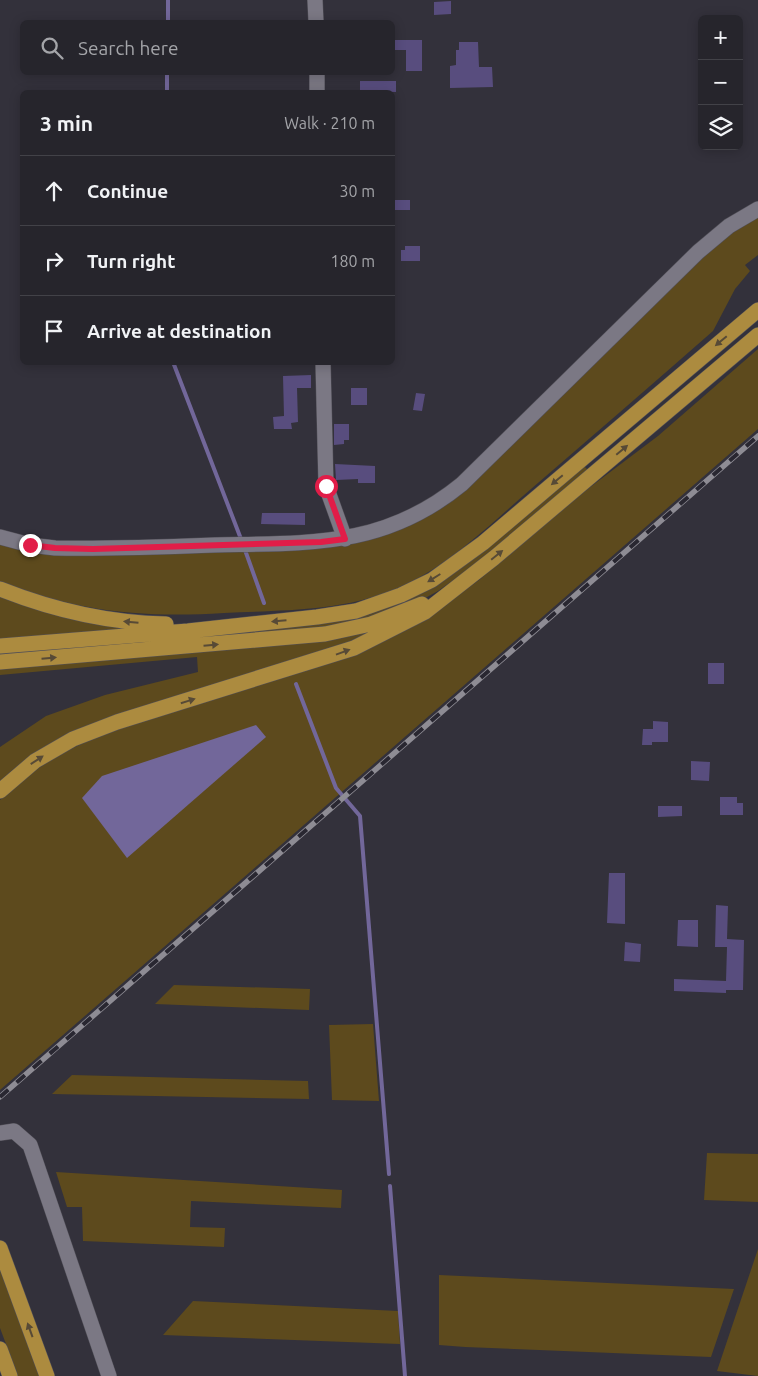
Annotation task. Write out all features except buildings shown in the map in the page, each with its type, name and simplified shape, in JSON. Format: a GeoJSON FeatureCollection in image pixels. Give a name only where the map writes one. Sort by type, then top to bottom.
{"type":"FeatureCollection","features":[{"type":"Feature","properties":{"kind":"highway"},"geometry":{"type":"LineString","coordinates":[[0,646],[188,631],[317,617],[356,611],[387,602],[432,580],[483,543],[758,310]]}},
{"type":"Feature","properties":{"kind":"highway"},"geometry":{"type":"LineString","coordinates":[[0,791],[35,761],[74,739],[117,722],[354,648],[414,618],[439,603],[758,335]]}},
{"type":"Feature","properties":{"kind":"highway"},"geometry":{"type":"LineString","coordinates":[[0,662],[325,634],[389,619],[459,585]]}},
{"type":"Feature","properties":{"kind":"highway"},"geometry":{"type":"LineString","coordinates":[[0,589],[46,606],[119,621],[150,624],[250,624]]}},
{"type":"Feature","properties":{"kind":"highway"},"geometry":{"type":"LineString","coordinates":[[0,1248],[47,1376]]}},
{"type":"Feature","properties":{"kind":"highway"},"geometry":{"type":"LineString","coordinates":[[0,1349],[10,1376]]}},
{"type":"Feature","properties":{"kind":"street"},"geometry":{"type":"LineString","coordinates":[[315,0],[316,20]]}},
{"type":"Feature","properties":{"kind":"street"},"geometry":{"type":"LineString","coordinates":[[317,75],[317,90]]}},
{"type":"Feature","properties":{"kind":"street"},"geometry":{"type":"LineString","coordinates":[[0,537],[55,548],[321,542],[345,539],[374,532],[438,504],[486,462],[712,239],[729,226],[758,209]]}},
{"type":"Feature","properties":{"kind":"street"},"geometry":{"type":"LineString","coordinates":[[323,365],[326,486],[345,539]]}},
{"type":"Feature","properties":{"kind":"street"},"geometry":{"type":"LineString","coordinates":[[0,1133],[14,1131],[30,1145],[109,1376]]}},
{"type":"Feature","properties":{"kind":"shaded area"},"geometry":{"type":"Polygon","coordinates":[[[758,213],[758,255],[745,265],[750,271],[735,289],[713,331],[466,546],[431,571],[412,581],[373,597],[310,609],[166,614],[138,613],[83,606],[55,600],[0,581],[0,544],[330,545],[435,512],[448,504],[455,494],[708,247],[758,213]]]}},
{"type":"Feature","properties":{"kind":"shaded area"},"geometry":{"type":"Polygon","coordinates":[[[758,349],[758,429],[0,1090],[0,800],[10,790],[44,765],[93,738],[429,616],[479,580],[573,500],[658,436],[758,349]]]}},
{"type":"Feature","properties":{"kind":"shaded area"},"geometry":{"type":"Polygon","coordinates":[[[583,465],[588,470],[479,562],[438,591],[418,602],[339,627],[0,657],[0,651],[335,622],[368,615],[394,605],[583,465]]]}},
{"type":"Feature","properties":{"kind":"shaded area"},"geometry":{"type":"Polygon","coordinates":[[[0,593],[133,628],[0,641],[0,593]]]}},
{"type":"Feature","properties":{"kind":"shaded area"},"geometry":{"type":"Polygon","coordinates":[[[384,629],[293,662],[94,724],[46,747],[22,762],[0,781],[0,747],[46,716],[105,695],[198,672],[197,657],[0,675],[0,668],[308,642],[384,629]]]}},
{"type":"Feature","properties":{"kind":"shaded area"},"geometry":{"type":"Polygon","coordinates":[[[256,725],[266,737],[127,858],[82,798],[102,776],[256,725]]]}},
{"type":"Feature","properties":{"kind":"shaded area"},"geometry":{"type":"Polygon","coordinates":[[[174,985],[310,989],[309,1010],[155,1004],[174,985]]]}},
{"type":"Feature","properties":{"kind":"shaded area"},"geometry":{"type":"Polygon","coordinates":[[[373,1024],[379,1101],[332,1100],[329,1025],[373,1024]]]}},
{"type":"Feature","properties":{"kind":"shaded area"},"geometry":{"type":"Polygon","coordinates":[[[72,1075],[308,1081],[309,1099],[52,1094],[72,1075]]]}},
{"type":"Feature","properties":{"kind":"shaded area"},"geometry":{"type":"Polygon","coordinates":[[[707,1153],[758,1154],[758,1202],[704,1200],[707,1153]]]}},
{"type":"Feature","properties":{"kind":"shaded area"},"geometry":{"type":"Polygon","coordinates":[[[56,1172],[342,1190],[341,1208],[191,1201],[190,1227],[225,1228],[224,1247],[83,1241],[82,1207],[67,1207],[56,1172]]]}},
{"type":"Feature","properties":{"kind":"shaded area"},"geometry":{"type":"Polygon","coordinates":[[[758,1249],[758,1376],[717,1371],[758,1249]]]}},
{"type":"Feature","properties":{"kind":"shaded area"},"geometry":{"type":"Polygon","coordinates":[[[0,1268],[40,1376],[18,1376],[0,1328],[0,1268]]]}},
{"type":"Feature","properties":{"kind":"shaded area"},"geometry":{"type":"Polygon","coordinates":[[[439,1275],[734,1289],[711,1357],[465,1347],[439,1345],[439,1275]]]}},
{"type":"Feature","properties":{"kind":"shaded area"},"geometry":{"type":"Polygon","coordinates":[[[193,1301],[398,1311],[400,1344],[163,1335],[193,1301]]]}},
{"type":"Feature","properties":{"kind":"waterway"},"geometry":{"type":"LineString","coordinates":[[168,0],[168,20]]}},
{"type":"Feature","properties":{"kind":"waterway"},"geometry":{"type":"LineString","coordinates":[[167,75],[167,90]]}},
{"type":"Feature","properties":{"kind":"waterway"},"geometry":{"type":"LineString","coordinates":[[174,365],[241,539]]}},
{"type":"Feature","properties":{"kind":"waterway"},"geometry":{"type":"LineString","coordinates":[[245,550],[264,603]]}},
{"type":"Feature","properties":{"kind":"waterway"},"geometry":{"type":"LineString","coordinates":[[296,684],[336,788],[360,816],[389,1174]]}},
{"type":"Feature","properties":{"kind":"waterway"},"geometry":{"type":"LineString","coordinates":[[390,1186],[405,1376]]}},
{"type":"Feature","properties":{"kind":"railway"},"geometry":{"type":"LineString","coordinates":[[0,1097],[758,436]]}},
{"type":"Feature","properties":{"kind":"route"},"geometry":{"type":"LineString","coordinates":[[30,545],[93,549],[321,542],[345,539],[326,486]]}}]}
